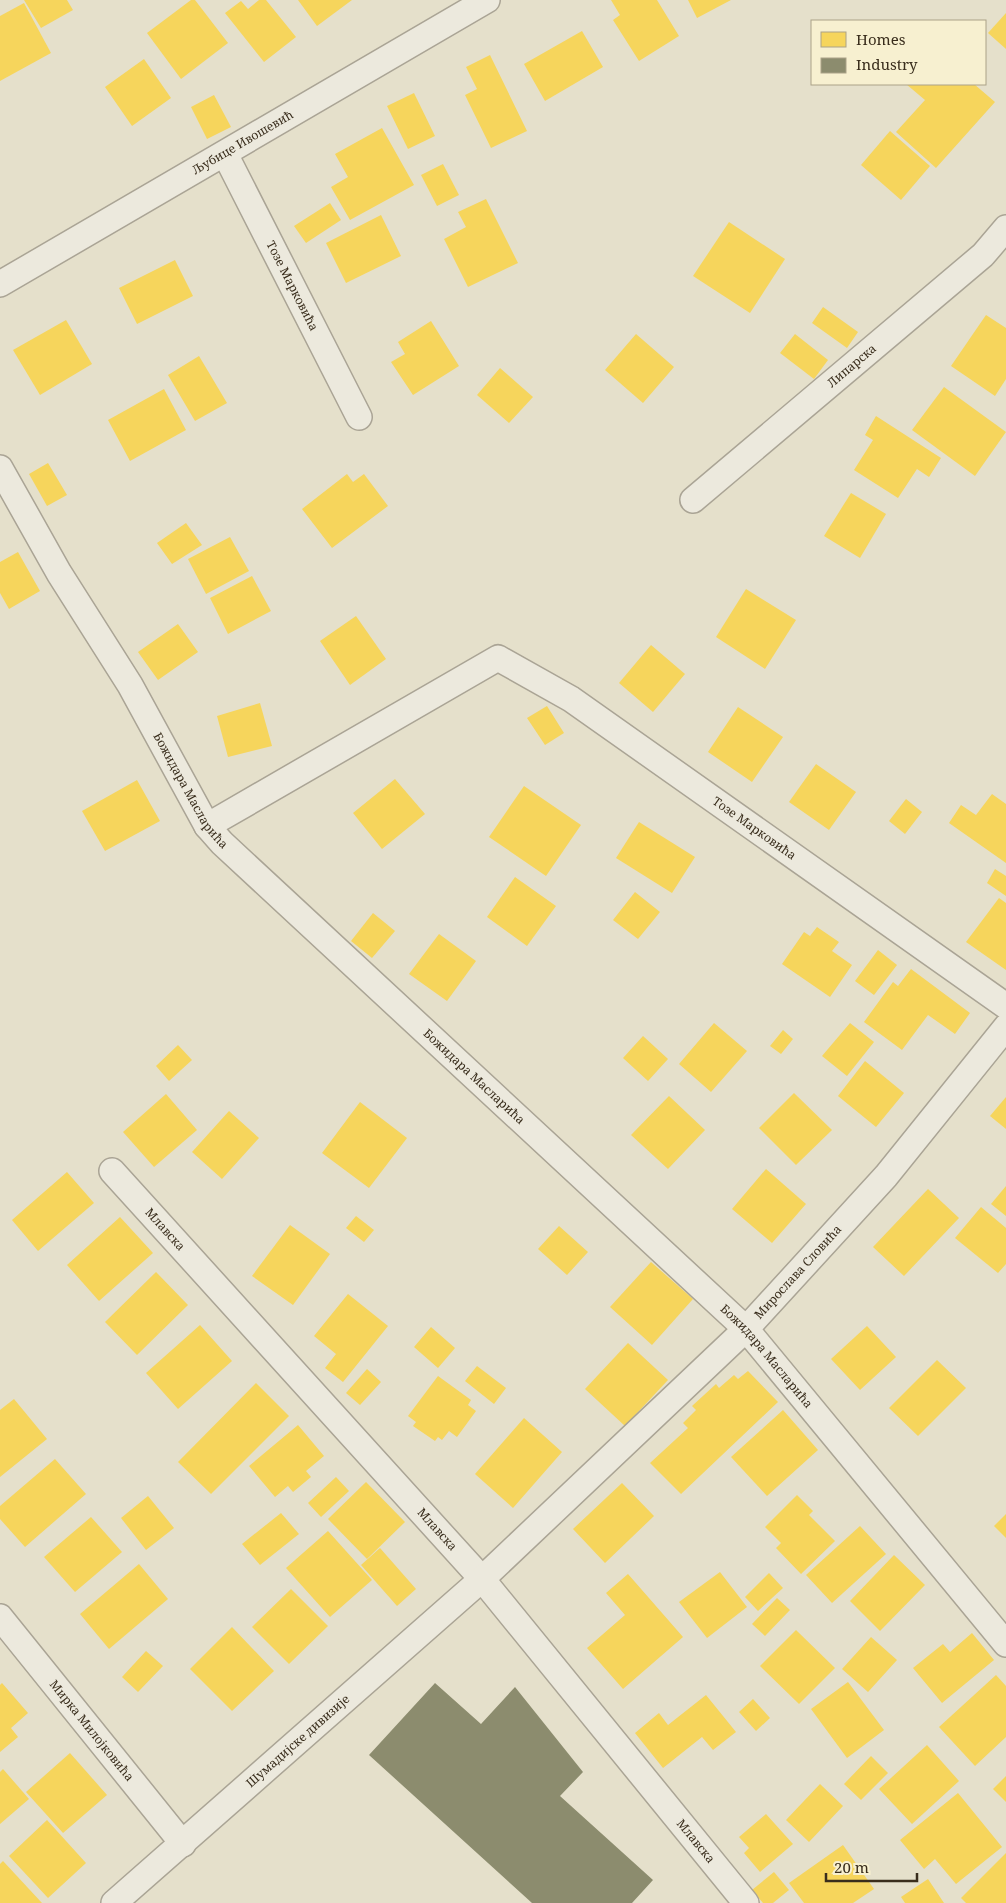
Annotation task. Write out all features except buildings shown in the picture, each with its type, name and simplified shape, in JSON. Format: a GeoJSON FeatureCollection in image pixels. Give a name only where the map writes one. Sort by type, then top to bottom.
{"type":"FeatureCollection","features":[{"type":"Feature","properties":{"kind":"street","name":"Љубице Ивошевић"},"geometry":{"type":"LineString","coordinates":[[0,284],[487,0]]}},
{"type":"Feature","properties":{"kind":"street","name":"Тозе Марковића"},"geometry":{"type":"LineString","coordinates":[[225,154],[359,417]]}},
{"type":"Feature","properties":{"kind":"street","name":"Липарска"},"geometry":{"type":"LineString","coordinates":[[693,500],[983,255],[1006,228]]}},
{"type":"Feature","properties":{"kind":"street","name":"Божидара Масларића"},"geometry":{"type":"LineString","coordinates":[[0,468],[59,573],[130,685],[207,826],[746,1329],[1006,1644]]}},
{"type":"Feature","properties":{"kind":"street","name":"Тозе Марковића"},"geometry":{"type":"LineString","coordinates":[[207,826],[498,658],[572,699],[1006,1006]]}},
{"type":"Feature","properties":{"kind":"street","name":"Мирослава Словића"},"geometry":{"type":"LineString","coordinates":[[482,1579],[746,1329],[886,1176],[1006,1027]]}},
{"type":"Feature","properties":{"kind":"street","name":"Млавска"},"geometry":{"type":"LineString","coordinates":[[112,1171],[482,1579],[746,1903]]}},
{"type":"Feature","properties":{"kind":"street","name":"Шумадијске дивизије"},"geometry":{"type":"LineString","coordinates":[[114,1903],[482,1579]]}},
{"type":"Feature","properties":{"kind":"street","name":"Мирка Милојковића"},"geometry":{"type":"LineString","coordinates":[[0,1617],[183,1844]]}}]}
